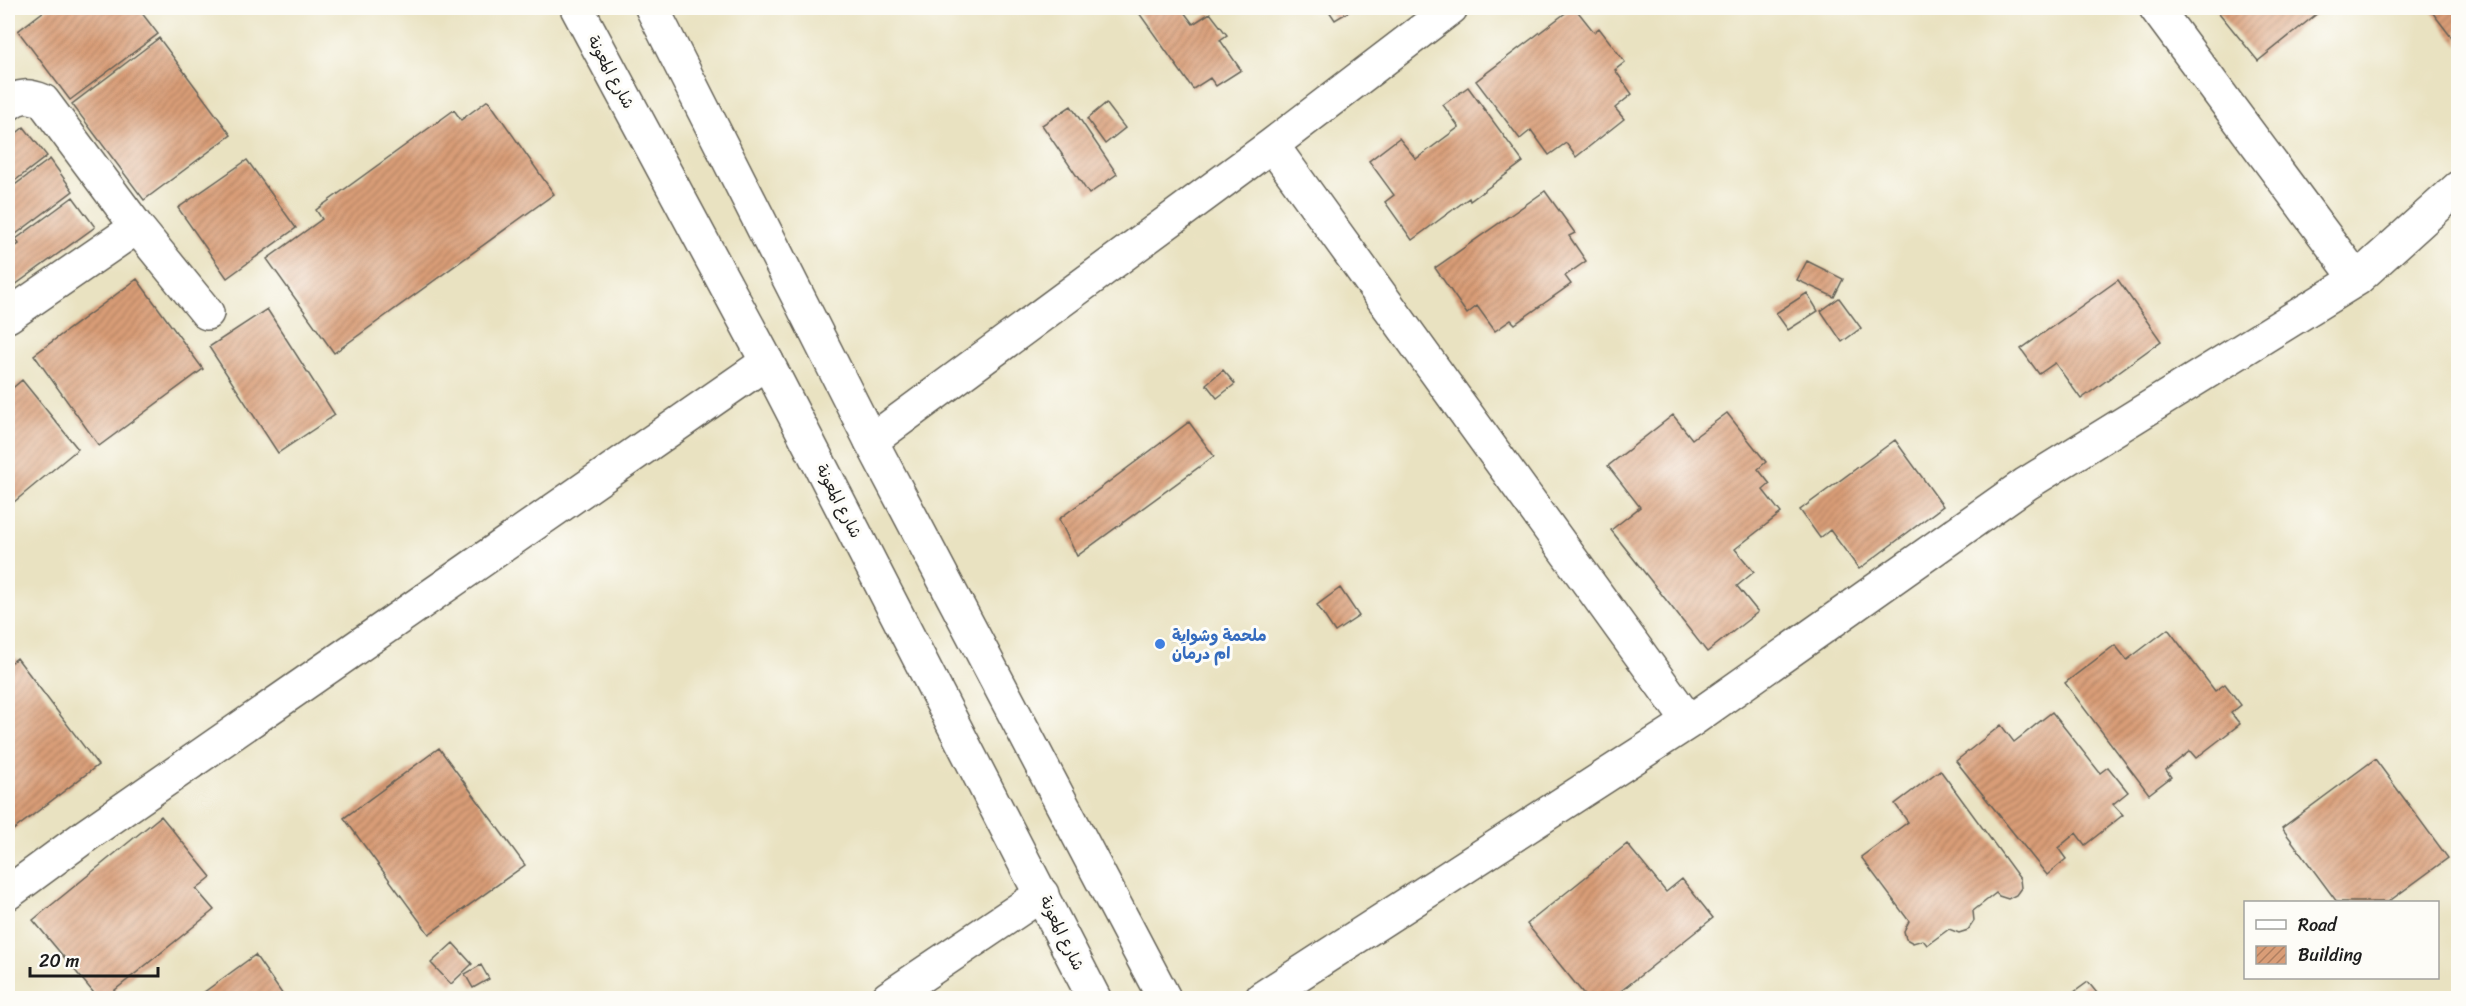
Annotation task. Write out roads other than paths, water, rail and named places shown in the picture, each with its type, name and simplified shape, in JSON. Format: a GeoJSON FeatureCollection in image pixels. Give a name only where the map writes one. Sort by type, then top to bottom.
{"type":"FeatureCollection","features":[{"type":"Feature","properties":{"kind":"main road","name":"شارع المعونة"},"geometry":{"type":"LineString","coordinates":[[577,8],[767,362],[1094,999]]}},
{"type":"Feature","properties":{"kind":"main road"},"geometry":{"type":"LineString","coordinates":[[652,8],[871,441],[1164,999]]}},
{"type":"Feature","properties":{"kind":"main road"},"geometry":{"type":"LineString","coordinates":[[871,441],[1272,145],[1451,8]]}},
{"type":"Feature","properties":{"kind":"main road"},"geometry":{"type":"LineString","coordinates":[[2156,8],[2357,279]]}},
{"type":"Feature","properties":{"kind":"main road"},"geometry":{"type":"LineString","coordinates":[[8,104],[17,97],[32,97],[43,101],[136,227],[207,313]]}},
{"type":"Feature","properties":{"kind":"main road"},"geometry":{"type":"LineString","coordinates":[[1272,145],[1689,722]]}},
{"type":"Feature","properties":{"kind":"main road"},"geometry":{"type":"LineString","coordinates":[[1262,999],[1689,722],[2026,484],[2357,279],[2458,188]]}},
{"type":"Feature","properties":{"kind":"main road"},"geometry":{"type":"LineString","coordinates":[[8,316],[136,227]]}},
{"type":"Feature","properties":{"kind":"main road"},"geometry":{"type":"LineString","coordinates":[[8,893],[767,362]]}},
{"type":"Feature","properties":{"kind":"main road"},"geometry":{"type":"LineString","coordinates":[[888,999],[1042,894]]}},
{"type":"Feature","properties":{"kind":"place","name":"ملحمة وشواية ام درمان"},"geometry":{"type":"Point","coordinates":[1160,644]}}]}
